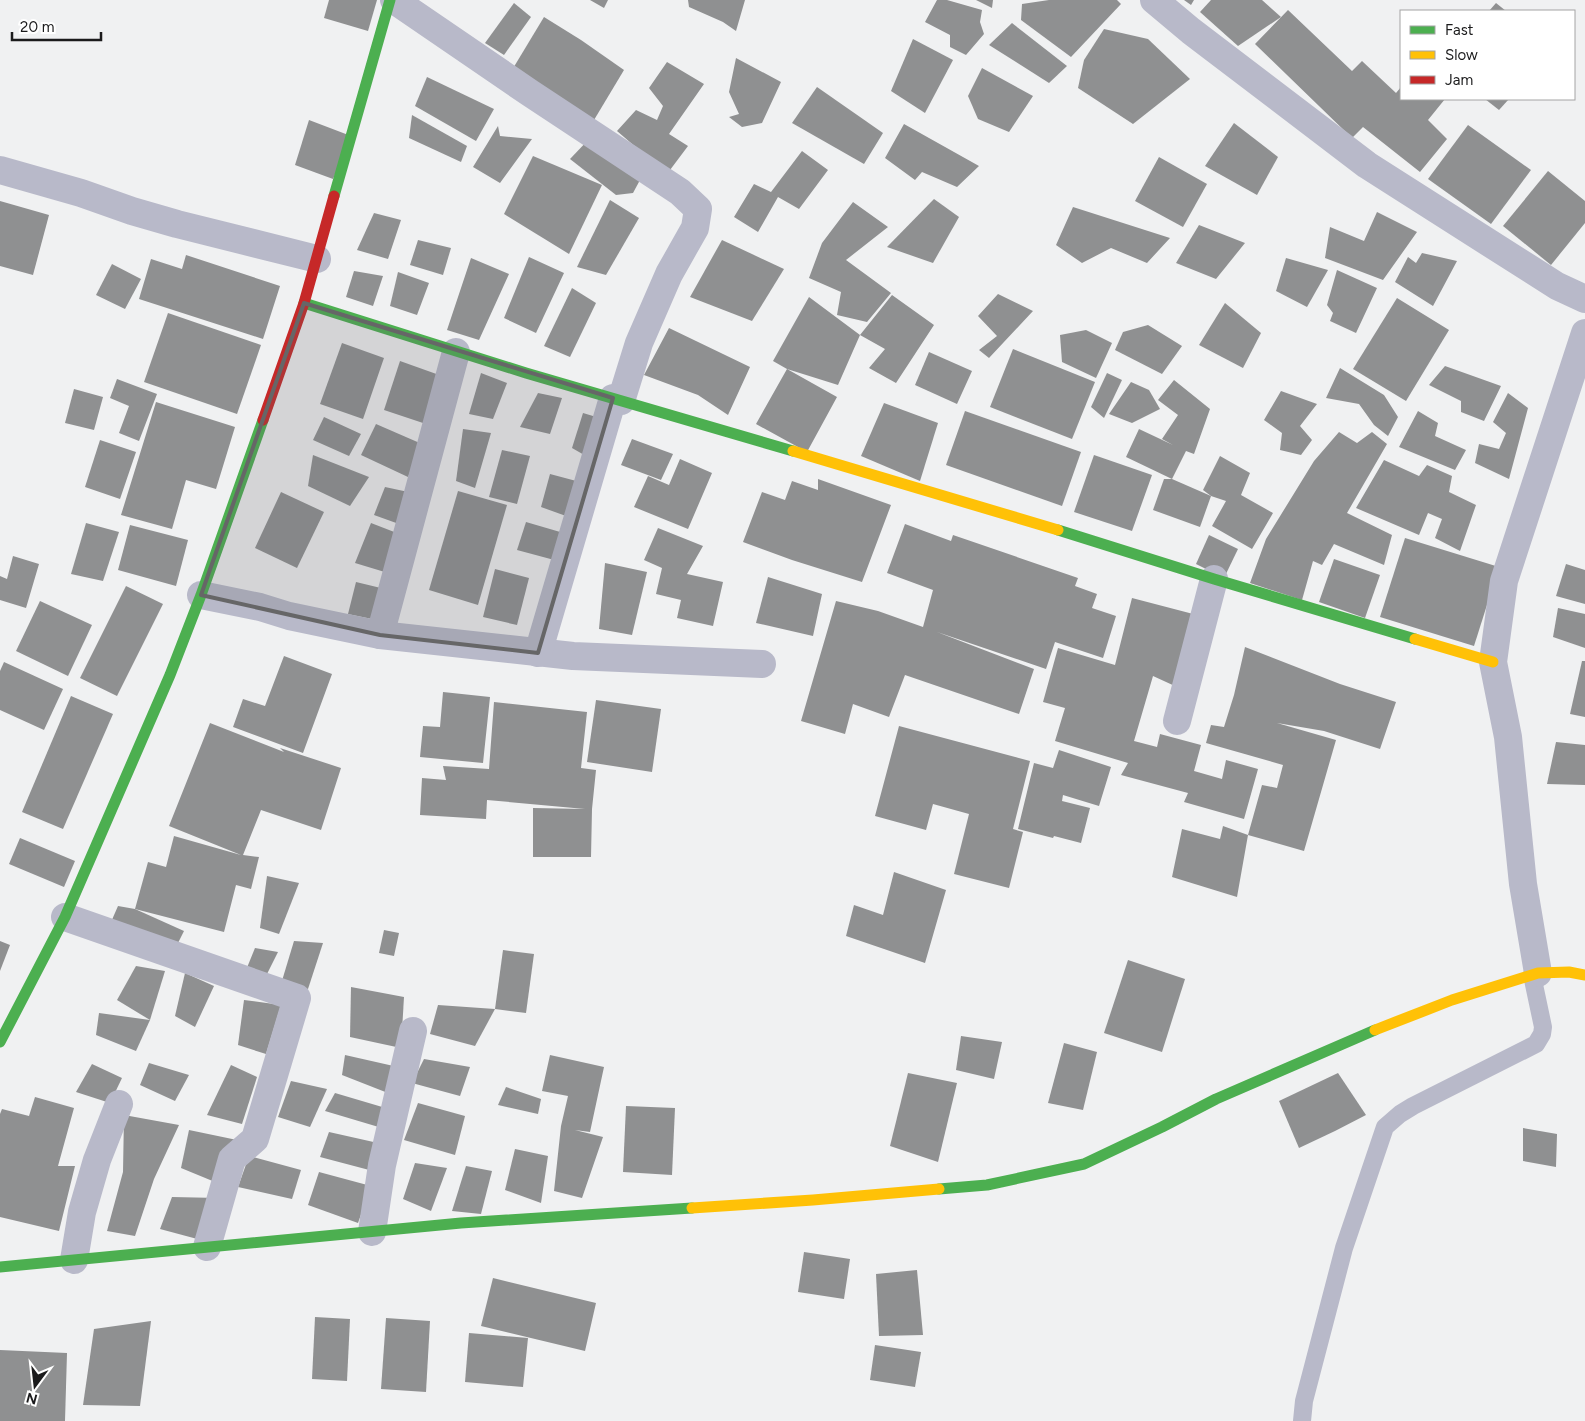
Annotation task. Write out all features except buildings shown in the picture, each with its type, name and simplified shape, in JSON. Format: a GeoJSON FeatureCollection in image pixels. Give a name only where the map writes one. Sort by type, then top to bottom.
{"type":"FeatureCollection","features":[{"type":"Feature","properties":{"kind":"street"},"geometry":{"type":"LineString","coordinates":[[0,1042],[65,917],[170,675],[202,595],[304,303],[390,0]]}},
{"type":"Feature","properties":{"kind":"street"},"geometry":{"type":"LineString","coordinates":[[394,0],[680,192],[698,209],[696,228],[670,274],[639,343],[617,399],[538,653]]}},
{"type":"Feature","properties":{"kind":"street"},"geometry":{"type":"LineString","coordinates":[[1154,0],[1191,31],[1367,165],[1557,286],[1585,300]]}},
{"type":"Feature","properties":{"kind":"street"},"geometry":{"type":"LineString","coordinates":[[0,170],[81,193],[132,211],[178,224],[317,259]]}},
{"type":"Feature","properties":{"kind":"street"},"geometry":{"type":"LineString","coordinates":[[304,303],[456,352],[1108,544],[1214,579],[1493,662]]}},
{"type":"Feature","properties":{"kind":"street"},"geometry":{"type":"LineString","coordinates":[[1535,974],[1523,884],[1508,737],[1493,662],[1504,581],[1585,333]]}},
{"type":"Feature","properties":{"kind":"street"},"geometry":{"type":"LineString","coordinates":[[380,635],[456,352]]}},
{"type":"Feature","properties":{"kind":"street"},"geometry":{"type":"LineString","coordinates":[[1177,721],[1214,579]]}},
{"type":"Feature","properties":{"kind":"street"},"geometry":{"type":"LineString","coordinates":[[202,595],[380,635],[538,653],[762,664]]}},
{"type":"Feature","properties":{"kind":"street"},"geometry":{"type":"LineString","coordinates":[[65,917],[297,998],[255,1139],[232,1159],[207,1247]]}},
{"type":"Feature","properties":{"kind":"street"},"geometry":{"type":"LineString","coordinates":[[0,1267],[461,1222],[814,1200],[987,1184],[1084,1164],[1216,1099],[1377,1029],[1452,1000],[1535,974],[1569,972],[1585,975]]}},
{"type":"Feature","properties":{"kind":"street"},"geometry":{"type":"LineString","coordinates":[[372,1232],[382,1165],[413,1031]]}},
{"type":"Feature","properties":{"kind":"street"},"geometry":{"type":"LineString","coordinates":[[74,1260],[84,1203],[97,1160],[119,1104]]}},
{"type":"Feature","properties":{"kind":"lane"},"geometry":{"type":"LineString","coordinates":[[1302,1421],[1304,1401],[1312,1377],[1344,1248],[1385,1127],[1413,1106],[1536,1044],[1542,1034],[1543,1027],[1535,974]]}},
{"type":"Feature","properties":{"kind":"highlighted area"},"geometry":{"type":"Polygon","coordinates":[[[304,303],[613,398],[538,653],[380,635],[201,595],[304,303]]]}},
{"type":"Feature","properties":{"kind":"traffic: fast"},"geometry":{"type":"LineString","coordinates":[[334,196],[390,0]]}},
{"type":"Feature","properties":{"kind":"traffic: fast"},"geometry":{"type":"LineString","coordinates":[[304,303],[526,373],[793,451]]}},
{"type":"Feature","properties":{"kind":"traffic: fast"},"geometry":{"type":"LineString","coordinates":[[0,1042],[65,917],[170,675],[201,595],[263,420]]}},
{"type":"Feature","properties":{"kind":"traffic: fast"},"geometry":{"type":"LineString","coordinates":[[1058,530],[1415,639]]}},
{"type":"Feature","properties":{"kind":"traffic: fast"},"geometry":{"type":"LineString","coordinates":[[939,1189],[987,1185],[1084,1164],[1216,1099],[1375,1030]]}},
{"type":"Feature","properties":{"kind":"traffic: fast"},"geometry":{"type":"LineString","coordinates":[[0,1267],[461,1223],[692,1208]]}},
{"type":"Feature","properties":{"kind":"traffic: slow"},"geometry":{"type":"LineString","coordinates":[[793,451],[1058,530]]}},
{"type":"Feature","properties":{"kind":"traffic: slow"},"geometry":{"type":"LineString","coordinates":[[1415,639],[1493,662]]}},
{"type":"Feature","properties":{"kind":"traffic: slow"},"geometry":{"type":"LineString","coordinates":[[1375,1030],[1452,1000],[1538,973],[1569,972],[1585,975]]}},
{"type":"Feature","properties":{"kind":"traffic: slow"},"geometry":{"type":"LineString","coordinates":[[692,1208],[939,1189]]}},
{"type":"Feature","properties":{"kind":"traffic: jam"},"geometry":{"type":"LineString","coordinates":[[263,420],[304,303],[334,196]]}}]}
